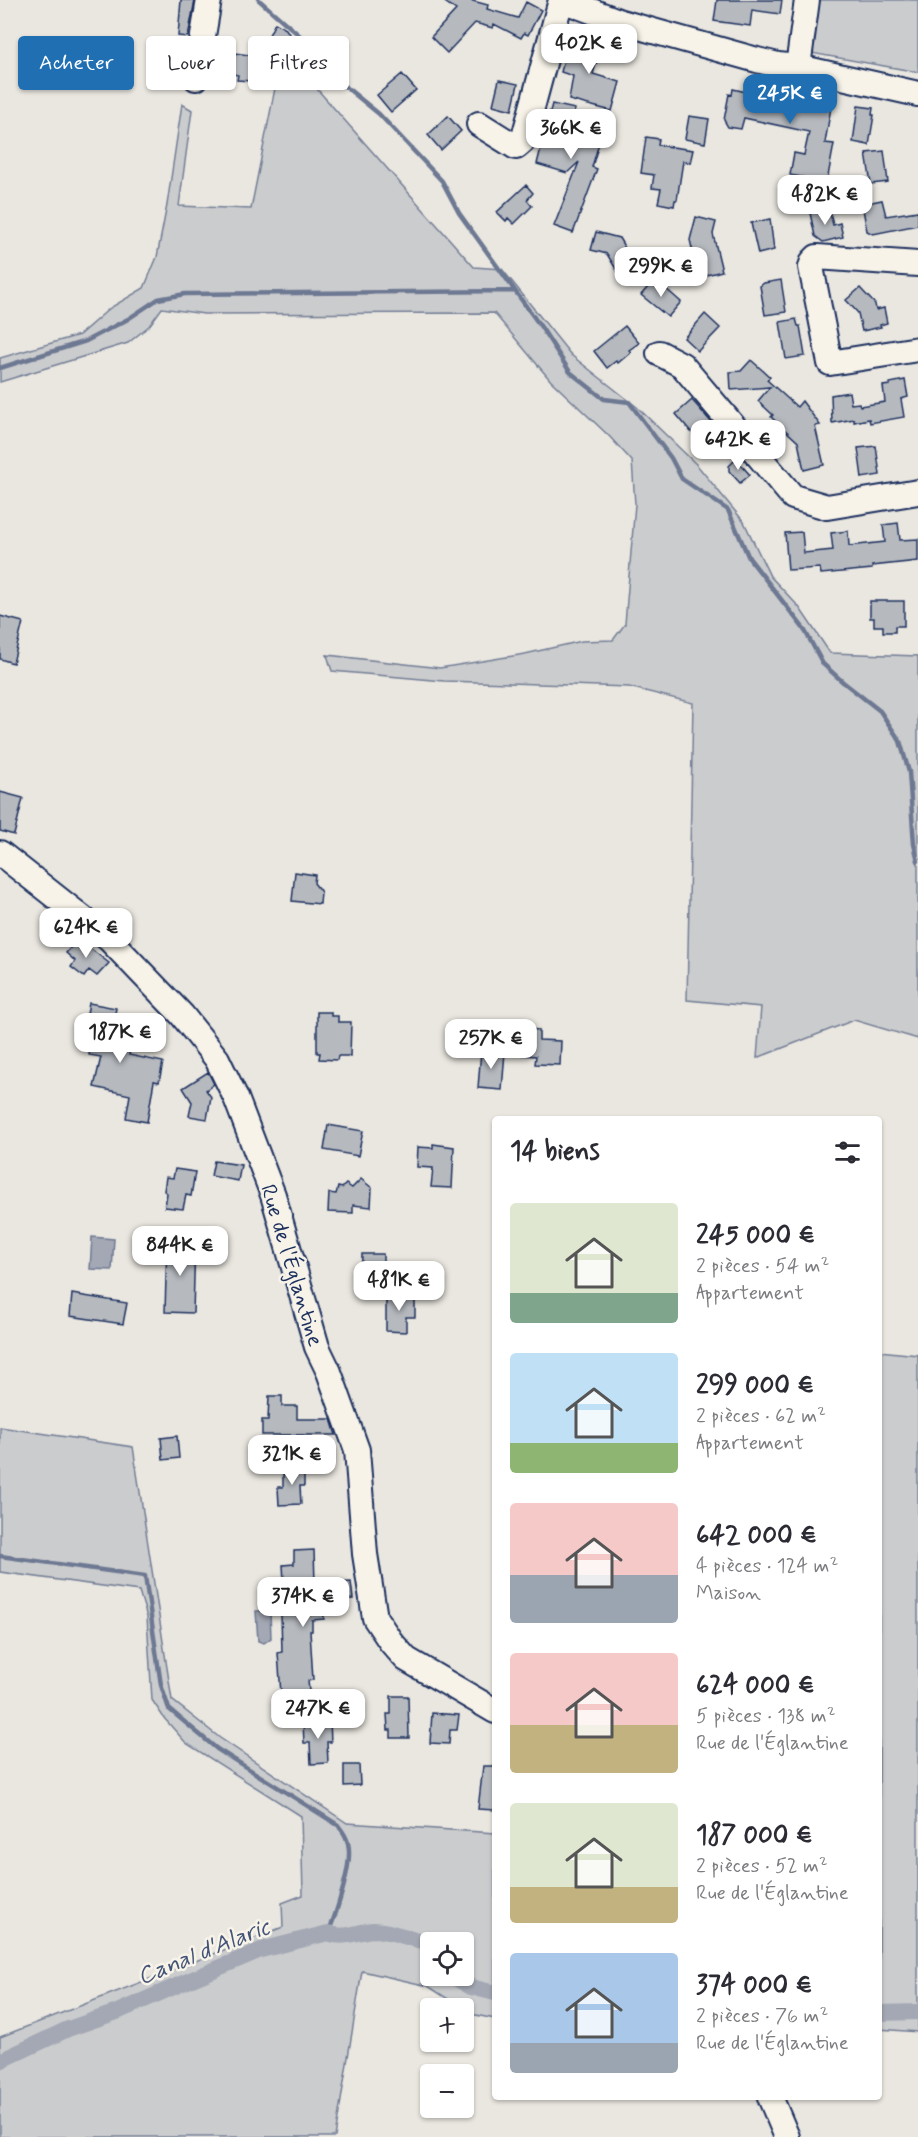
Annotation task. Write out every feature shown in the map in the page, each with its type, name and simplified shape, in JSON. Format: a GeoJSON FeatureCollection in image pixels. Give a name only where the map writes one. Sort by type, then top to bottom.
{"type":"FeatureCollection","features":[{"type":"Feature","properties":{"kind":"street"},"geometry":{"type":"LineString","coordinates":[[203,36],[209,0]]}},
{"type":"Feature","properties":{"kind":"street"},"geometry":{"type":"LineString","coordinates":[[479,124],[516,147],[523,141],[561,0],[621,22],[757,60],[918,94]]}},
{"type":"Feature","properties":{"kind":"street"},"geometry":{"type":"LineString","coordinates":[[798,67],[807,0]]}},
{"type":"Feature","properties":{"kind":"street"},"geometry":{"type":"LineString","coordinates":[[918,264],[817,257],[811,267],[830,363],[918,349]]}},
{"type":"Feature","properties":{"kind":"street"},"geometry":{"type":"LineString","coordinates":[[659,353],[682,365],[793,497],[826,507],[918,492]]}},
{"type":"Feature","properties":{"kind":"street","name":"Rue de l'Églantine"},"geometry":{"type":"LineString","coordinates":[[0,853],[109,939],[182,1014],[217,1059],[236,1098],[273,1195],[317,1347],[329,1372],[357,1450],[365,1554],[375,1618],[406,1659],[492,1709]]}},
{"type":"Feature","properties":{"kind":"street"},"geometry":{"type":"LineString","coordinates":[[771,2100],[787,2137]]}},
{"type":"Feature","properties":{"kind":"shaded area"},"geometry":{"type":"Polygon","coordinates":[[[819,0],[918,0],[918,72],[811,53],[819,0]]]}},
{"type":"Feature","properties":{"kind":"shaded area"},"geometry":{"type":"Polygon","coordinates":[[[275,90],[318,90],[474,267],[502,269],[571,355],[637,407],[697,465],[744,522],[770,576],[799,607],[830,653],[918,656],[918,1039],[854,1020],[757,1058],[761,1007],[687,1000],[693,703],[629,687],[444,681],[332,671],[327,655],[440,668],[525,654],[582,641],[613,640],[625,624],[635,504],[632,461],[551,381],[494,313],[204,314],[162,308],[149,326],[128,343],[0,382],[0,358],[79,335],[110,308],[144,288],[157,257],[182,104],[192,110],[179,206],[251,209],[275,90]]]}},
{"type":"Feature","properties":{"kind":"shaded area"},"geometry":{"type":"Polygon","coordinates":[[[92,1237],[114,1239],[112,1270],[90,1269],[92,1237]]]}},
{"type":"Feature","properties":{"kind":"shaded area"},"geometry":{"type":"Polygon","coordinates":[[[882,1351],[918,1355],[918,2032],[882,2029],[882,1351]]]}},
{"type":"Feature","properties":{"kind":"shaded area"},"geometry":{"type":"Polygon","coordinates":[[[0,1427],[133,1447],[172,1700],[220,1738],[347,1823],[492,1833],[492,2018],[474,2015],[474,1998],[446,1998],[428,1986],[474,1986],[474,1932],[420,1932],[420,1984],[362,1971],[335,2137],[0,2137],[0,2037],[283,1927],[282,1903],[303,1895],[301,1816],[186,1743],[164,1718],[152,1700],[147,1617],[139,1591],[0,1572],[0,1427]]]}},
{"type":"Feature","properties":{"kind":"shaded area"},"geometry":{"type":"Polygon","coordinates":[[[256,1611],[270,1611],[271,1638],[264,1643],[258,1641],[256,1611]]]}},
{"type":"Feature","properties":{"kind":"building"},"geometry":{"type":"Polygon","coordinates":[[[181,0],[195,0],[188,36],[178,36],[181,0]]]}},
{"type":"Feature","properties":{"kind":"building"},"geometry":{"type":"Polygon","coordinates":[[[442,0],[469,0],[488,5],[487,9],[518,18],[526,2],[541,10],[528,35],[524,33],[521,38],[494,24],[493,28],[475,23],[447,53],[431,37],[456,10],[442,0]]]}},
{"type":"Feature","properties":{"kind":"building"},"geometry":{"type":"Polygon","coordinates":[[[717,0],[782,0],[780,14],[752,10],[750,26],[714,21],[717,0]]]}},
{"type":"Feature","properties":{"kind":"building"},"geometry":{"type":"Polygon","coordinates":[[[275,23],[286,29],[290,36],[271,36],[269,35],[275,23]]]}},
{"type":"Feature","properties":{"kind":"building"},"geometry":{"type":"Polygon","coordinates":[[[587,34],[604,39],[593,74],[620,82],[612,111],[569,100],[573,76],[561,72],[569,40],[584,44],[587,34]]]}},
{"type":"Feature","properties":{"kind":"building"},"geometry":{"type":"Polygon","coordinates":[[[236,53],[248,55],[248,81],[237,80],[236,53]]]}},
{"type":"Feature","properties":{"kind":"building"},"geometry":{"type":"Polygon","coordinates":[[[402,74],[416,90],[391,112],[377,95],[402,74]]]}},
{"type":"Feature","properties":{"kind":"building"},"geometry":{"type":"Polygon","coordinates":[[[499,80],[518,84],[512,110],[493,105],[499,80]]]}},
{"type":"Feature","properties":{"kind":"building"},"geometry":{"type":"Polygon","coordinates":[[[775,85],[793,88],[792,92],[818,97],[819,93],[831,95],[825,143],[834,144],[826,187],[811,188],[813,179],[790,175],[794,153],[804,155],[809,132],[744,118],[741,129],[728,127],[724,120],[729,94],[732,95],[733,89],[772,98],[775,85]]]}},
{"type":"Feature","properties":{"kind":"building"},"geometry":{"type":"Polygon","coordinates":[[[552,104],[575,109],[570,127],[590,134],[597,116],[605,119],[600,137],[604,138],[599,143],[592,167],[597,169],[573,233],[554,226],[579,162],[567,173],[537,164],[552,104]]]}},
{"type":"Feature","properties":{"kind":"building"},"geometry":{"type":"Polygon","coordinates":[[[858,106],[873,108],[869,145],[853,142],[858,106]]]}},
{"type":"Feature","properties":{"kind":"building"},"geometry":{"type":"Polygon","coordinates":[[[448,116],[461,131],[441,150],[428,135],[448,116]]]}},
{"type":"Feature","properties":{"kind":"building"},"geometry":{"type":"Polygon","coordinates":[[[689,116],[709,119],[705,143],[685,139],[689,116]]]}},
{"type":"Feature","properties":{"kind":"building"},"geometry":{"type":"Polygon","coordinates":[[[646,137],[659,139],[658,145],[693,150],[690,163],[683,161],[674,206],[658,203],[661,189],[652,188],[654,175],[641,173],[646,137]]]}},
{"type":"Feature","properties":{"kind":"building"},"geometry":{"type":"Polygon","coordinates":[[[884,151],[888,182],[871,184],[866,153],[884,151]]]}},
{"type":"Feature","properties":{"kind":"building"},"geometry":{"type":"Polygon","coordinates":[[[526,185],[533,193],[527,200],[532,206],[514,224],[508,218],[506,221],[497,212],[526,185]]]}},
{"type":"Feature","properties":{"kind":"building"},"geometry":{"type":"Polygon","coordinates":[[[882,200],[886,216],[918,211],[918,225],[873,234],[867,231],[862,204],[882,200]]]}},
{"type":"Feature","properties":{"kind":"building"},"geometry":{"type":"Polygon","coordinates":[[[829,209],[833,225],[840,223],[843,237],[823,242],[815,236],[810,213],[829,209]]]}},
{"type":"Feature","properties":{"kind":"building"},"geometry":{"type":"Polygon","coordinates":[[[696,217],[716,222],[713,234],[722,271],[699,277],[690,240],[696,217]]]}},
{"type":"Feature","properties":{"kind":"building"},"geometry":{"type":"Polygon","coordinates":[[[770,219],[774,250],[758,254],[751,223],[770,219]]]}},
{"type":"Feature","properties":{"kind":"building"},"geometry":{"type":"Polygon","coordinates":[[[596,232],[619,238],[638,270],[622,279],[607,254],[591,250],[596,232]]]}},
{"type":"Feature","properties":{"kind":"building"},"geometry":{"type":"Polygon","coordinates":[[[655,279],[681,302],[668,317],[641,295],[655,279]]]}},
{"type":"Feature","properties":{"kind":"building"},"geometry":{"type":"Polygon","coordinates":[[[781,280],[786,312],[765,315],[760,286],[781,280]]]}},
{"type":"Feature","properties":{"kind":"building"},"geometry":{"type":"Polygon","coordinates":[[[860,288],[875,304],[876,310],[884,308],[887,323],[880,325],[881,327],[862,331],[858,313],[846,300],[860,288]]]}},
{"type":"Feature","properties":{"kind":"building"},"geometry":{"type":"Polygon","coordinates":[[[705,314],[720,328],[698,351],[684,338],[705,314]]]}},
{"type":"Feature","properties":{"kind":"building"},"geometry":{"type":"Polygon","coordinates":[[[796,319],[800,326],[805,356],[786,359],[780,322],[796,319]]]}},
{"type":"Feature","properties":{"kind":"building"},"geometry":{"type":"Polygon","coordinates":[[[625,326],[639,343],[629,350],[631,352],[618,363],[616,361],[607,368],[594,351],[625,326]]]}},
{"type":"Feature","properties":{"kind":"building"},"geometry":{"type":"Polygon","coordinates":[[[751,360],[770,377],[767,380],[797,407],[802,401],[820,425],[815,426],[824,465],[804,470],[798,442],[771,417],[773,415],[758,401],[770,387],[731,390],[730,372],[741,371],[751,360]]]}},
{"type":"Feature","properties":{"kind":"building"},"geometry":{"type":"Polygon","coordinates":[[[905,380],[908,397],[901,399],[904,417],[870,423],[869,419],[854,422],[854,419],[832,423],[831,395],[849,392],[851,404],[859,403],[860,406],[885,402],[883,386],[905,380]]]}},
{"type":"Feature","properties":{"kind":"building"},"geometry":{"type":"Polygon","coordinates":[[[692,400],[719,431],[702,445],[676,414],[692,400]]]}},
{"type":"Feature","properties":{"kind":"building"},"geometry":{"type":"Polygon","coordinates":[[[876,446],[880,475],[862,478],[858,448],[876,446]]]}},
{"type":"Feature","properties":{"kind":"building"},"geometry":{"type":"Polygon","coordinates":[[[736,459],[750,475],[740,483],[729,471],[729,466],[736,459]]]}},
{"type":"Feature","properties":{"kind":"building"},"geometry":{"type":"Polygon","coordinates":[[[898,523],[900,540],[918,539],[918,561],[872,566],[872,569],[821,574],[820,568],[788,570],[785,533],[802,532],[804,553],[833,550],[831,533],[848,531],[849,546],[885,542],[883,525],[898,523]]]}},
{"type":"Feature","properties":{"kind":"building"},"geometry":{"type":"Polygon","coordinates":[[[870,601],[904,601],[904,626],[895,626],[895,632],[883,632],[883,626],[874,626],[874,618],[870,618],[870,601]]]}},
{"type":"Feature","properties":{"kind":"building"},"geometry":{"type":"Polygon","coordinates":[[[0,616],[23,622],[13,663],[0,659],[0,616]]]}},
{"type":"Feature","properties":{"kind":"building"},"geometry":{"type":"Polygon","coordinates":[[[0,792],[23,798],[14,835],[0,831],[0,792]]]}},
{"type":"Feature","properties":{"kind":"building"},"geometry":{"type":"Polygon","coordinates":[[[295,872],[315,875],[314,883],[321,892],[320,904],[292,901],[295,872]]]}},
{"type":"Feature","properties":{"kind":"building"},"geometry":{"type":"Polygon","coordinates":[[[78,939],[109,963],[97,976],[89,970],[84,977],[71,967],[75,961],[66,953],[78,939]]]}},
{"type":"Feature","properties":{"kind":"building"},"geometry":{"type":"Polygon","coordinates":[[[89,1003],[116,1008],[109,1045],[130,1049],[129,1055],[163,1062],[159,1082],[154,1081],[147,1122],[126,1118],[130,1095],[94,1087],[101,1057],[89,1055],[90,1049],[81,1047],[89,1003]]]}},
{"type":"Feature","properties":{"kind":"building"},"geometry":{"type":"Polygon","coordinates":[[[317,1012],[331,1012],[331,1016],[338,1016],[338,1022],[351,1022],[350,1056],[338,1056],[337,1060],[319,1059],[317,1012]]]}},
{"type":"Feature","properties":{"kind":"building"},"geometry":{"type":"Polygon","coordinates":[[[523,1029],[539,1030],[539,1040],[561,1041],[560,1065],[535,1064],[536,1056],[522,1055],[523,1029]]]}},
{"type":"Feature","properties":{"kind":"building"},"geometry":{"type":"Polygon","coordinates":[[[481,1050],[505,1052],[502,1090],[478,1088],[481,1050]]]}},
{"type":"Feature","properties":{"kind":"building"},"geometry":{"type":"Polygon","coordinates":[[[208,1072],[214,1084],[206,1090],[211,1097],[207,1119],[189,1116],[192,1102],[183,1088],[208,1072]]]}},
{"type":"Feature","properties":{"kind":"building"},"geometry":{"type":"Polygon","coordinates":[[[328,1125],[363,1131],[358,1156],[324,1150],[328,1125]]]}},
{"type":"Feature","properties":{"kind":"building"},"geometry":{"type":"Polygon","coordinates":[[[433,1144],[454,1147],[452,1188],[431,1187],[433,1168],[417,1167],[418,1147],[433,1148],[433,1144]]]}},
{"type":"Feature","properties":{"kind":"building"},"geometry":{"type":"Polygon","coordinates":[[[214,1161],[241,1165],[238,1181],[211,1176],[214,1161]]]}},
{"type":"Feature","properties":{"kind":"building"},"geometry":{"type":"Polygon","coordinates":[[[175,1169],[195,1172],[191,1196],[186,1195],[183,1209],[165,1207],[166,1177],[173,1178],[175,1169]]]}},
{"type":"Feature","properties":{"kind":"building"},"geometry":{"type":"Polygon","coordinates":[[[361,1179],[372,1188],[371,1207],[353,1205],[353,1213],[328,1212],[329,1193],[336,1194],[338,1187],[342,1188],[346,1184],[352,1188],[361,1179]]]}},
{"type":"Feature","properties":{"kind":"building"},"geometry":{"type":"Polygon","coordinates":[[[167,1242],[195,1242],[193,1313],[165,1312],[167,1242]]]}},
{"type":"Feature","properties":{"kind":"building"},"geometry":{"type":"Polygon","coordinates":[[[362,1254],[383,1254],[383,1288],[361,1288],[362,1254]]]}},
{"type":"Feature","properties":{"kind":"building"},"geometry":{"type":"Polygon","coordinates":[[[72,1294],[127,1303],[123,1324],[70,1316],[72,1294]]]}},
{"type":"Feature","properties":{"kind":"building"},"geometry":{"type":"Polygon","coordinates":[[[386,1296],[415,1296],[415,1317],[406,1317],[406,1332],[386,1331],[386,1296]]]}},
{"type":"Feature","properties":{"kind":"building"},"geometry":{"type":"Polygon","coordinates":[[[269,1396],[282,1396],[282,1406],[297,1406],[297,1419],[331,1419],[336,1435],[262,1435],[262,1420],[268,1420],[269,1396]]]}},
{"type":"Feature","properties":{"kind":"building"},"geometry":{"type":"Polygon","coordinates":[[[177,1436],[179,1458],[163,1460],[161,1438],[177,1436]]]}},
{"type":"Feature","properties":{"kind":"building"},"geometry":{"type":"Polygon","coordinates":[[[304,1467],[304,1486],[300,1486],[301,1504],[279,1505],[278,1487],[283,1487],[283,1468],[304,1467]]]}},
{"type":"Feature","properties":{"kind":"building"},"geometry":{"type":"Polygon","coordinates":[[[314,1550],[315,1584],[351,1582],[353,1599],[323,1601],[324,1619],[312,1620],[312,1631],[310,1631],[313,1680],[308,1681],[311,1710],[285,1712],[284,1694],[281,1694],[278,1653],[282,1652],[281,1614],[293,1613],[293,1581],[284,1581],[283,1565],[294,1564],[294,1551],[314,1550]]]}},
{"type":"Feature","properties":{"kind":"building"},"geometry":{"type":"Polygon","coordinates":[[[391,1696],[408,1696],[409,1738],[391,1738],[387,1714],[391,1714],[391,1696]]]}},
{"type":"Feature","properties":{"kind":"building"},"geometry":{"type":"Polygon","coordinates":[[[432,1713],[459,1715],[457,1730],[450,1730],[449,1744],[430,1743],[432,1713]]]}},
{"type":"Feature","properties":{"kind":"building"},"geometry":{"type":"Polygon","coordinates":[[[330,1720],[331,1742],[327,1742],[328,1763],[311,1764],[310,1743],[304,1743],[303,1722],[330,1720]]]}},
{"type":"Feature","properties":{"kind":"building"},"geometry":{"type":"Polygon","coordinates":[[[344,1765],[359,1765],[360,1785],[344,1786],[344,1765]]]}},
{"type":"Feature","properties":{"kind":"building"},"geometry":{"type":"Polygon","coordinates":[[[483,1766],[492,1766],[492,1810],[478,1809],[483,1766]]]}},
{"type":"Feature","properties":{"kind":"waterway"},"geometry":{"type":"LineString","coordinates":[[259,0],[323,56],[341,83],[379,114],[442,181],[459,213],[541,327],[570,372],[604,399],[629,402],[671,458],[682,479],[728,510],[749,558],[804,629],[823,664],[880,711],[900,741],[909,772],[914,844],[918,861]]}},
{"type":"Feature","properties":{"kind":"waterway"},"geometry":{"type":"LineString","coordinates":[[0,368],[86,341],[128,319],[158,299],[185,294],[515,291]]}},
{"type":"Feature","properties":{"kind":"waterway"},"geometry":{"type":"LineString","coordinates":[[0,1556],[145,1576],[161,1685],[169,1709],[217,1749],[338,1825],[346,1837],[349,1859],[345,1881],[328,1933]]}},
{"type":"Feature","properties":{"kind":"waterway","name":"Canal d'Alaric"},"geometry":{"type":"LineString","coordinates":[[0,2061],[68,2029],[117,2012],[261,1950],[328,1933],[340,1936],[374,1930],[420,1940]]}},
{"type":"Feature","properties":{"kind":"waterway","name":"Canal d'Alaric"},"geometry":{"type":"LineString","coordinates":[[469,1986],[492,1992]]}},
{"type":"Feature","properties":{"kind":"waterway","name":"Canal d'Alaric"},"geometry":{"type":"LineString","coordinates":[[882,2013],[918,2012]]}}]}
